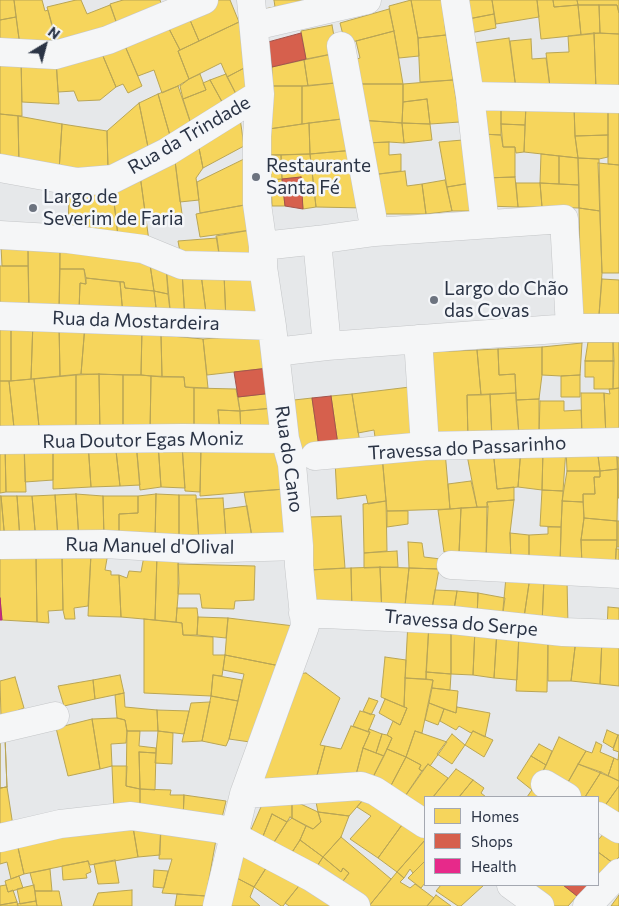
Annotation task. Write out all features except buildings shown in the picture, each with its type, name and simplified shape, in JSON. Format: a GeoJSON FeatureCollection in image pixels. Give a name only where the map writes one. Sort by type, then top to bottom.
{"type":"FeatureCollection","features":[{"type":"Feature","properties":{"kind":"street"},"geometry":{"type":"LineString","coordinates":[[0,52],[55,56],[108,40],[204,0]]}},
{"type":"Feature","properties":{"kind":"street"},"geometry":{"type":"LineString","coordinates":[[253,13],[367,0]]}},
{"type":"Feature","properties":{"kind":"street"},"geometry":{"type":"LineString","coordinates":[[455,0],[470,96],[485,224]]}},
{"type":"Feature","properties":{"kind":"street","name":"Rua do Cano"},"geometry":{"type":"LineString","coordinates":[[217,906],[244,794],[305,626],[292,464],[285,439],[257,204],[257,136],[260,94],[253,13]]}},
{"type":"Feature","properties":{"kind":"street"},"geometry":{"type":"LineString","coordinates":[[341,46],[375,232]]}},
{"type":"Feature","properties":{"kind":"street","name":"Rua da Trindade"},"geometry":{"type":"LineString","coordinates":[[0,168],[76,182],[113,179],[167,152],[260,94]]}},
{"type":"Feature","properties":{"kind":"street"},"geometry":{"type":"LineString","coordinates":[[470,96],[619,99]]}},
{"type":"Feature","properties":{"kind":"street"},"geometry":{"type":"LineString","coordinates":[[0,235],[68,239],[143,249],[182,265],[263,256],[317,240],[375,232],[564,219],[570,328]]}},
{"type":"Feature","properties":{"kind":"street"},"geometry":{"type":"LineString","coordinates":[[317,240],[327,346]]}},
{"type":"Feature","properties":{"kind":"street","name":"Rua da Mostardeira"},"geometry":{"type":"LineString","coordinates":[[0,316],[273,339]]}},
{"type":"Feature","properties":{"kind":"street"},"geometry":{"type":"LineString","coordinates":[[273,339],[327,346],[570,328],[619,328]]}},
{"type":"Feature","properties":{"kind":"street"},"geometry":{"type":"LineString","coordinates":[[418,339],[425,446]]}},
{"type":"Feature","properties":{"kind":"street","name":"Rua Doutor Egas Moniz"},"geometry":{"type":"LineString","coordinates":[[0,440],[285,439]]}},
{"type":"Feature","properties":{"kind":"street","name":"Travessa do Passarinho"},"geometry":{"type":"LineString","coordinates":[[314,456],[425,446],[619,442]]}},
{"type":"Feature","properties":{"kind":"street","name":"Rua Manuel d'Olival"},"geometry":{"type":"LineString","coordinates":[[0,546],[104,544],[192,549],[299,546]]}},
{"type":"Feature","properties":{"kind":"street"},"geometry":{"type":"LineString","coordinates":[[451,565],[619,574]]}},
{"type":"Feature","properties":{"kind":"street","name":"Travessa do Serpe"},"geometry":{"type":"LineString","coordinates":[[303,613],[452,620],[562,632],[619,634]]}},
{"type":"Feature","properties":{"kind":"street"},"geometry":{"type":"LineString","coordinates":[[0,728],[55,716]]}},
{"type":"Feature","properties":{"kind":"street"},"geometry":{"type":"LineString","coordinates":[[244,794],[361,786],[375,791],[424,823]]}},
{"type":"Feature","properties":{"kind":"street"},"geometry":{"type":"LineString","coordinates":[[0,838],[60,824],[132,816],[220,829],[311,877],[356,906]]}},
{"type":"Feature","properties":{"kind":"street"},"geometry":{"type":"LineString","coordinates":[[599,817],[619,829]]}},
{"type":"Feature","properties":{"kind":"street"},"geometry":{"type":"LineString","coordinates":[[591,904],[619,873]]}},
{"type":"Feature","properties":{"kind":"street"},"geometry":{"type":"LineString","coordinates":[[512,886],[540,906]]}},
{"type":"Feature","properties":{"kind":"place","name":"Restaurante Santa Fé"},"geometry":{"type":"Point","coordinates":[256,177]}},
{"type":"Feature","properties":{"kind":"place","name":"Largo de Severim de Faria"},"geometry":{"type":"Point","coordinates":[33,208]}},
{"type":"Feature","properties":{"kind":"place","name":"Largo do Chão das Covas"},"geometry":{"type":"Point","coordinates":[434,300]}}]}
